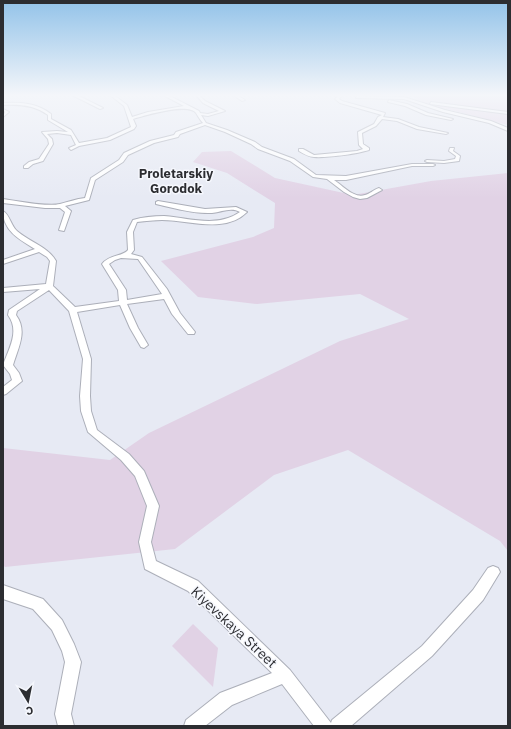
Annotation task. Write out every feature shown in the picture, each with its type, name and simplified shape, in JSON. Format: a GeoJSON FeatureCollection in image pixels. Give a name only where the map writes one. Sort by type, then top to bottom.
{"type":"FeatureCollection","features":[{"type":"Feature","properties":{"kind":"street"},"geometry":{"type":"LineString","coordinates":[[69,129],[78,145]]}},
{"type":"Feature","properties":{"kind":"street"},"geometry":{"type":"LineString","coordinates":[[71,150],[78,145],[108,139],[130,129]]}},
{"type":"Feature","properties":{"kind":"street"},"geometry":{"type":"LineString","coordinates":[[3,201],[45,206],[61,206],[67,203],[87,199],[93,179],[121,161],[126,154],[152,142],[172,137],[192,129]]}},
{"type":"Feature","properties":{"kind":"street"},"geometry":{"type":"LineString","coordinates":[[220,129],[253,143],[260,148],[292,160],[315,176],[346,178],[420,164],[433,165]]}},
{"type":"Feature","properties":{"kind":"street"},"geometry":{"type":"LineString","coordinates":[[301,150],[314,156],[367,150],[361,145],[360,132],[366,129]]}},
{"type":"Feature","properties":{"kind":"street"},"geometry":{"type":"LineString","coordinates":[[424,129],[446,133]]}},
{"type":"Feature","properties":{"kind":"street"},"geometry":{"type":"LineString","coordinates":[[26,167],[31,163],[41,160],[51,144],[50,139],[44,133],[57,132],[72,134]]}},
{"type":"Feature","properties":{"kind":"street"},"geometry":{"type":"LineString","coordinates":[[403,167],[406,161],[415,160],[444,162],[457,160],[458,156],[451,151],[452,149]]}},
{"type":"Feature","properties":{"kind":"street"},"geometry":{"type":"LineString","coordinates":[[329,178],[341,188],[358,197],[366,197],[373,191],[379,190]]}},
{"type":"Feature","properties":{"kind":"street"},"geometry":{"type":"LineString","coordinates":[[127,255],[131,250],[130,232],[135,221],[162,218],[217,224],[244,212],[238,208],[228,207],[210,211],[158,203]]}},
{"type":"Feature","properties":{"kind":"street"},"geometry":{"type":"LineString","coordinates":[[61,206],[68,211],[62,230]]}},
{"type":"Feature","properties":{"kind":"street"},"geometry":{"type":"LineString","coordinates":[[3,314],[13,310],[48,286],[53,261],[50,256],[41,249],[17,234],[5,219]]}},
{"type":"Feature","properties":{"kind":"street"},"geometry":{"type":"LineString","coordinates":[[3,262],[41,249]]}},
{"type":"Feature","properties":{"kind":"street"},"geometry":{"type":"LineString","coordinates":[[144,345],[122,303],[122,290],[105,264],[110,260],[127,255],[140,258],[163,289],[176,314],[191,332]]}},
{"type":"Feature","properties":{"kind":"street"},"geometry":{"type":"LineString","coordinates":[[3,290],[48,286],[74,310],[166,296]]}},
{"type":"Feature","properties":{"kind":"street"},"geometry":{"type":"LineString","coordinates":[[3,392],[17,381],[14,373],[8,365],[19,332],[17,320],[12,315],[13,310]]}},
{"type":"Feature","properties":{"kind":"street","name":"Kiyevskaya Street"},"geometry":{"type":"LineString","coordinates":[[74,310],[87,359],[85,396],[86,411],[93,432],[125,456],[140,474],[153,506],[145,542],[150,564],[192,586],[286,675],[324,726]]}},
{"type":"Feature","properties":{"kind":"street"},"geometry":{"type":"LineString","coordinates":[[338,726],[427,651],[478,595],[493,572]]}},
{"type":"Feature","properties":{"kind":"street"},"geometry":{"type":"LineString","coordinates":[[3,592],[38,604],[57,625],[69,649],[73,662],[63,714],[66,726]]}},
{"type":"Feature","properties":{"kind":"street"},"geometry":{"type":"LineString","coordinates":[[192,726],[226,699],[286,675]]}},
{"type":"Feature","properties":{"kind":"shaded area"},"geometry":{"type":"Polygon","coordinates":[[[231,151],[275,178],[353,195],[431,181],[508,173],[508,551],[500,541],[348,450],[274,475],[175,549],[5,567],[3,565],[3,448],[110,460],[149,433],[340,341],[409,319],[360,294],[257,304],[198,297],[161,261],[253,237],[274,228],[275,203],[227,173],[193,162],[202,152],[231,151]]]}},
{"type":"Feature","properties":{"kind":"shaded area"},"geometry":{"type":"Polygon","coordinates":[[[193,624],[218,648],[213,687],[172,646],[193,624]]]}},
{"type":"Feature","properties":{"kind":"district","name":"Proletarskiy Gorodok"},"geometry":{"type":"Point","coordinates":[176,180]}}]}
